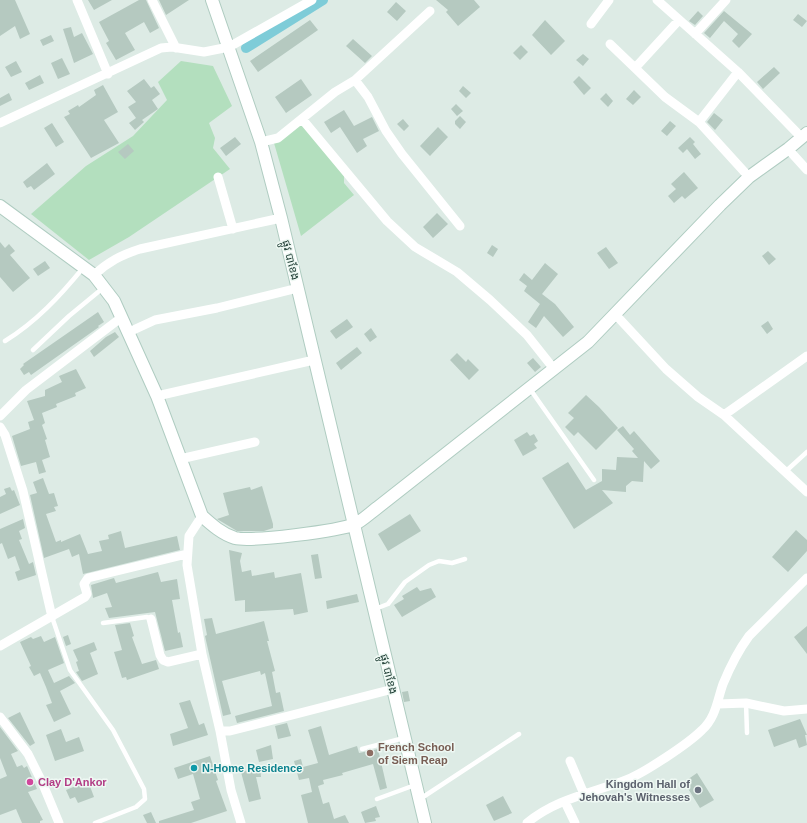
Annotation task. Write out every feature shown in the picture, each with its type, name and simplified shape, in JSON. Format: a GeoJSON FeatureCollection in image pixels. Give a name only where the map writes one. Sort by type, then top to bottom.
{"type":"FeatureCollection","features":[{"type":"Feature","properties":{"kind":"street"},"geometry":{"type":"LineString","coordinates":[[77,0],[108,74]]}},
{"type":"Feature","properties":{"kind":"street"},"geometry":{"type":"LineString","coordinates":[[152,0],[176,48]]}},
{"type":"Feature","properties":{"kind":"street","name":"ផ្លូវ បាខែង"},"geometry":{"type":"LineString","coordinates":[[212,0],[261,142],[281,218],[425,823]]}},
{"type":"Feature","properties":{"kind":"street"},"geometry":{"type":"LineString","coordinates":[[0,123],[161,48],[176,48],[204,52],[228,47],[312,0]]}},
{"type":"Feature","properties":{"kind":"street"},"geometry":{"type":"LineString","coordinates":[[591,24],[609,0]]}},
{"type":"Feature","properties":{"kind":"street"},"geometry":{"type":"LineString","coordinates":[[0,206],[84,266],[104,287],[122,317],[157,396],[202,516],[212,525],[224,533],[237,538],[263,539],[355,524],[530,389],[588,342],[675,250],[749,177],[788,149],[804,135],[738,72],[657,0]]}},
{"type":"Feature","properties":{"kind":"street"},"geometry":{"type":"LineString","coordinates":[[695,34],[726,0]]}},
{"type":"Feature","properties":{"kind":"street"},"geometry":{"type":"LineString","coordinates":[[261,142],[278,138],[335,92],[355,80],[430,11]]}},
{"type":"Feature","properties":{"kind":"street"},"geometry":{"type":"LineString","coordinates":[[635,68],[679,20]]}},
{"type":"Feature","properties":{"kind":"street"},"geometry":{"type":"LineString","coordinates":[[610,44],[665,97],[698,122],[749,177]]}},
{"type":"Feature","properties":{"kind":"street"},"geometry":{"type":"LineString","coordinates":[[698,122],[738,72]]}},
{"type":"Feature","properties":{"kind":"street"},"geometry":{"type":"LineString","coordinates":[[355,80],[368,97],[398,150],[460,226]]}},
{"type":"Feature","properties":{"kind":"street"},"geometry":{"type":"LineString","coordinates":[[302,119],[387,221],[415,247],[457,272],[490,300],[527,335],[554,370]]}},
{"type":"Feature","properties":{"kind":"street"},"geometry":{"type":"LineString","coordinates":[[788,149],[807,170]]}},
{"type":"Feature","properties":{"kind":"street"},"geometry":{"type":"LineString","coordinates":[[218,177],[233,229]]}},
{"type":"Feature","properties":{"kind":"street"},"geometry":{"type":"LineString","coordinates":[[94,275],[107,263],[128,252],[281,218]]}},
{"type":"Feature","properties":{"kind":"street"},"geometry":{"type":"LineString","coordinates":[[129,332],[155,320],[217,308],[298,288]]}},
{"type":"Feature","properties":{"kind":"street"},"geometry":{"type":"LineString","coordinates":[[615,314],[666,369],[698,396],[724,415],[807,492]]}},
{"type":"Feature","properties":{"kind":"street"},"geometry":{"type":"LineString","coordinates":[[0,416],[26,390],[122,317]]}},
{"type":"Feature","properties":{"kind":"street"},"geometry":{"type":"LineString","coordinates":[[724,415],[807,356]]}},
{"type":"Feature","properties":{"kind":"street"},"geometry":{"type":"LineString","coordinates":[[157,396],[314,360]]}},
{"type":"Feature","properties":{"kind":"street"},"geometry":{"type":"LineString","coordinates":[[0,427],[6,435],[23,491],[52,617]]}},
{"type":"Feature","properties":{"kind":"street"},"geometry":{"type":"LineString","coordinates":[[180,459],[255,442]]}},
{"type":"Feature","properties":{"kind":"street"},"geometry":{"type":"LineString","coordinates":[[202,516],[189,536],[187,565],[202,654],[220,731],[231,790],[241,823]]}},
{"type":"Feature","properties":{"kind":"street"},"geometry":{"type":"LineString","coordinates":[[0,646],[85,598],[87,594],[84,584],[88,578],[187,554]]}},
{"type":"Feature","properties":{"kind":"street"},"geometry":{"type":"LineString","coordinates":[[527,823],[538,813],[551,806],[628,780],[661,760],[701,731],[711,720],[718,704],[727,674],[748,636],[807,578]]}},
{"type":"Feature","properties":{"kind":"street"},"geometry":{"type":"LineString","coordinates":[[151,619],[160,656],[163,660],[168,662],[202,654]]}},
{"type":"Feature","properties":{"kind":"street"},"geometry":{"type":"LineString","coordinates":[[220,731],[230,731],[393,689]]}},
{"type":"Feature","properties":{"kind":"street"},"geometry":{"type":"LineString","coordinates":[[718,704],[746,703],[784,711],[805,710],[807,719]]}},
{"type":"Feature","properties":{"kind":"street"},"geometry":{"type":"LineString","coordinates":[[0,717],[28,754],[42,782],[59,823]]}},
{"type":"Feature","properties":{"kind":"street"},"geometry":{"type":"LineString","coordinates":[[570,761],[584,794]]}},
{"type":"Feature","properties":{"kind":"street"},"geometry":{"type":"LineString","coordinates":[[565,802],[575,823]]}},
{"type":"Feature","properties":{"kind":"lane"},"geometry":{"type":"LineString","coordinates":[[4,341],[21,330],[45,310],[84,266]]}},
{"type":"Feature","properties":{"kind":"lane"},"geometry":{"type":"LineString","coordinates":[[33,350],[69,316],[104,287]]}},
{"type":"Feature","properties":{"kind":"lane"},"geometry":{"type":"LineString","coordinates":[[530,389],[594,480]]}},
{"type":"Feature","properties":{"kind":"lane"},"geometry":{"type":"LineString","coordinates":[[785,472],[807,452]]}},
{"type":"Feature","properties":{"kind":"lane"},"geometry":{"type":"LineString","coordinates":[[374,609],[388,604],[405,582],[428,565],[439,561],[452,563],[465,559]]}},
{"type":"Feature","properties":{"kind":"lane"},"geometry":{"type":"LineString","coordinates":[[52,617],[70,670],[113,730],[144,788],[145,799],[136,807],[95,823]]}},
{"type":"Feature","properties":{"kind":"lane"},"geometry":{"type":"LineString","coordinates":[[103,623],[147,617],[151,619]]}},
{"type":"Feature","properties":{"kind":"lane"},"geometry":{"type":"LineString","coordinates":[[746,703],[747,733]]}},
{"type":"Feature","properties":{"kind":"lane"},"geometry":{"type":"LineString","coordinates":[[420,799],[519,734]]}},
{"type":"Feature","properties":{"kind":"lane"},"geometry":{"type":"LineString","coordinates":[[362,749],[405,737]]}},
{"type":"Feature","properties":{"kind":"lane"},"geometry":{"type":"LineString","coordinates":[[377,799],[416,784]]}},
{"type":"Feature","properties":{"kind":"green space"},"geometry":{"type":"Polygon","coordinates":[[[181,61],[213,66],[232,106],[209,123],[215,138],[213,148],[230,169],[129,237],[89,260],[31,214],[86,166],[133,136],[167,100],[158,82],[181,61]]]}},
{"type":"Feature","properties":{"kind":"green space"},"geometry":{"type":"Polygon","coordinates":[[[302,123],[344,174],[344,183],[354,195],[301,236],[274,143],[302,123]]]}},
{"type":"Feature","properties":{"kind":"building"},"geometry":{"type":"Polygon","coordinates":[[[0,0],[15,0],[30,34],[20,39],[15,26],[0,36],[0,0]]]}},
{"type":"Feature","properties":{"kind":"building"},"geometry":{"type":"Polygon","coordinates":[[[88,0],[112,0],[94,10],[88,0]]]}},
{"type":"Feature","properties":{"kind":"building"},"geometry":{"type":"Polygon","coordinates":[[[139,0],[146,0],[159,28],[150,33],[144,22],[125,33],[135,50],[116,60],[106,43],[109,41],[99,22],[139,0]]]}},
{"type":"Feature","properties":{"kind":"building"},"geometry":{"type":"Polygon","coordinates":[[[159,0],[189,0],[166,15],[159,0]]]}},
{"type":"Feature","properties":{"kind":"building"},"geometry":{"type":"Polygon","coordinates":[[[436,0],[474,0],[480,7],[458,26],[446,12],[448,10],[436,0]]]}},
{"type":"Feature","properties":{"kind":"building"},"geometry":{"type":"Polygon","coordinates":[[[396,2],[406,11],[397,21],[387,12],[396,2]]]}},
{"type":"Feature","properties":{"kind":"building"},"geometry":{"type":"Polygon","coordinates":[[[698,11],[703,16],[695,25],[689,21],[698,11]]]}},
{"type":"Feature","properties":{"kind":"building"},"geometry":{"type":"Polygon","coordinates":[[[724,11],[752,34],[739,48],[732,41],[738,34],[724,21],[710,38],[704,33],[724,11]]]}},
{"type":"Feature","properties":{"kind":"building"},"geometry":{"type":"Polygon","coordinates":[[[798,14],[807,21],[802,27],[793,20],[798,14]]]}},
{"type":"Feature","properties":{"kind":"building"},"geometry":{"type":"Polygon","coordinates":[[[310,20],[318,30],[258,72],[250,61],[310,20]]]}},
{"type":"Feature","properties":{"kind":"building"},"geometry":{"type":"Polygon","coordinates":[[[545,20],[565,41],[551,55],[532,35],[545,20]]]}},
{"type":"Feature","properties":{"kind":"building"},"geometry":{"type":"Polygon","coordinates":[[[71,27],[74,37],[82,33],[93,54],[74,63],[63,29],[71,27]]]}},
{"type":"Feature","properties":{"kind":"building"},"geometry":{"type":"Polygon","coordinates":[[[51,35],[54,41],[43,46],[40,40],[51,35]]]}},
{"type":"Feature","properties":{"kind":"building"},"geometry":{"type":"Polygon","coordinates":[[[353,39],[372,56],[365,63],[346,46],[353,39]]]}},
{"type":"Feature","properties":{"kind":"building"},"geometry":{"type":"Polygon","coordinates":[[[521,45],[528,52],[520,60],[513,53],[521,45]]]}},
{"type":"Feature","properties":{"kind":"building"},"geometry":{"type":"Polygon","coordinates":[[[583,54],[589,59],[583,66],[576,60],[583,54]]]}},
{"type":"Feature","properties":{"kind":"building"},"geometry":{"type":"Polygon","coordinates":[[[62,58],[70,74],[58,79],[51,63],[62,58]]]}},
{"type":"Feature","properties":{"kind":"building"},"geometry":{"type":"Polygon","coordinates":[[[16,61],[22,72],[11,77],[5,67],[16,61]]]}},
{"type":"Feature","properties":{"kind":"building"},"geometry":{"type":"Polygon","coordinates":[[[774,67],[780,73],[763,89],[757,82],[774,67]]]}},
{"type":"Feature","properties":{"kind":"building"},"geometry":{"type":"Polygon","coordinates":[[[40,75],[44,83],[29,90],[25,83],[40,75]]]}},
{"type":"Feature","properties":{"kind":"building"},"geometry":{"type":"Polygon","coordinates":[[[579,76],[591,88],[584,95],[573,82],[579,76]]]}},
{"type":"Feature","properties":{"kind":"building"},"geometry":{"type":"Polygon","coordinates":[[[144,79],[151,88],[154,86],[160,94],[152,100],[158,109],[142,120],[144,122],[135,130],[129,123],[136,118],[128,107],[136,102],[127,91],[144,79]]]}},
{"type":"Feature","properties":{"kind":"building"},"geometry":{"type":"Polygon","coordinates":[[[301,79],[312,95],[286,113],[275,97],[301,79]]]}},
{"type":"Feature","properties":{"kind":"building"},"geometry":{"type":"Polygon","coordinates":[[[103,85],[118,112],[104,120],[119,143],[91,158],[64,117],[70,114],[68,111],[78,105],[79,107],[96,95],[94,90],[103,85]]]}},
{"type":"Feature","properties":{"kind":"building"},"geometry":{"type":"Polygon","coordinates":[[[463,86],[471,93],[466,98],[459,91],[463,86]]]}},
{"type":"Feature","properties":{"kind":"building"},"geometry":{"type":"Polygon","coordinates":[[[634,90],[641,97],[633,105],[626,99],[634,90]]]}},
{"type":"Feature","properties":{"kind":"building"},"geometry":{"type":"Polygon","coordinates":[[[9,93],[12,100],[0,106],[0,98],[9,93]]]}},
{"type":"Feature","properties":{"kind":"building"},"geometry":{"type":"Polygon","coordinates":[[[606,93],[613,101],[608,107],[600,99],[606,93]]]}},
{"type":"Feature","properties":{"kind":"building"},"geometry":{"type":"Polygon","coordinates":[[[456,104],[463,111],[457,116],[451,109],[456,104]]]}},
{"type":"Feature","properties":{"kind":"building"},"geometry":{"type":"Polygon","coordinates":[[[344,110],[354,126],[372,117],[379,131],[363,139],[367,146],[357,153],[340,127],[331,133],[324,122],[344,110]]]}},
{"type":"Feature","properties":{"kind":"building"},"geometry":{"type":"Polygon","coordinates":[[[714,113],[723,120],[715,130],[707,122],[714,113]]]}},
{"type":"Feature","properties":{"kind":"building"},"geometry":{"type":"Polygon","coordinates":[[[460,116],[466,122],[460,129],[455,124],[455,121],[460,116]]]}},
{"type":"Feature","properties":{"kind":"building"},"geometry":{"type":"Polygon","coordinates":[[[403,119],[409,126],[404,131],[397,124],[403,119]]]}},
{"type":"Feature","properties":{"kind":"building"},"geometry":{"type":"Polygon","coordinates":[[[670,121],[676,126],[667,136],[661,131],[670,121]]]}},
{"type":"Feature","properties":{"kind":"building"},"geometry":{"type":"Polygon","coordinates":[[[52,123],[64,142],[56,147],[44,128],[52,123]]]}},
{"type":"Feature","properties":{"kind":"building"},"geometry":{"type":"Polygon","coordinates":[[[438,127],[448,137],[430,156],[420,146],[438,127]]]}},
{"type":"Feature","properties":{"kind":"building"},"geometry":{"type":"Polygon","coordinates":[[[235,137],[241,144],[226,156],[220,148],[235,137]]]}},
{"type":"Feature","properties":{"kind":"building"},"geometry":{"type":"Polygon","coordinates":[[[690,137],[695,142],[693,144],[701,154],[695,159],[687,149],[683,153],[678,148],[690,137]]]}},
{"type":"Feature","properties":{"kind":"building"},"geometry":{"type":"Polygon","coordinates":[[[128,144],[134,151],[125,159],[118,152],[128,144]]]}},
{"type":"Feature","properties":{"kind":"building"},"geometry":{"type":"Polygon","coordinates":[[[47,163],[55,174],[34,190],[31,186],[27,188],[23,182],[47,163]]]}},
{"type":"Feature","properties":{"kind":"building"},"geometry":{"type":"Polygon","coordinates":[[[684,172],[698,188],[685,199],[682,196],[674,203],[668,196],[676,189],[671,184],[684,172]]]}},
{"type":"Feature","properties":{"kind":"building"},"geometry":{"type":"Polygon","coordinates":[[[437,213],[448,224],[433,238],[423,227],[437,213]]]}},
{"type":"Feature","properties":{"kind":"building"},"geometry":{"type":"Polygon","coordinates":[[[0,242],[5,248],[9,244],[15,251],[10,255],[30,278],[13,292],[0,277],[0,242]]]}},
{"type":"Feature","properties":{"kind":"building"},"geometry":{"type":"Polygon","coordinates":[[[492,245],[498,249],[493,257],[487,253],[492,245]]]}},
{"type":"Feature","properties":{"kind":"building"},"geometry":{"type":"Polygon","coordinates":[[[606,247],[618,263],[609,269],[597,253],[606,247]]]}},
{"type":"Feature","properties":{"kind":"building"},"geometry":{"type":"Polygon","coordinates":[[[768,251],[776,259],[769,265],[762,256],[768,251]]]}},
{"type":"Feature","properties":{"kind":"building"},"geometry":{"type":"Polygon","coordinates":[[[45,261],[50,268],[38,276],[33,269],[45,261]]]}},
{"type":"Feature","properties":{"kind":"building"},"geometry":{"type":"Polygon","coordinates":[[[545,263],[558,274],[542,294],[555,304],[574,327],[563,337],[544,316],[536,328],[528,322],[540,304],[524,291],[527,286],[519,280],[524,273],[532,280],[545,263]]]}},
{"type":"Feature","properties":{"kind":"building"},"geometry":{"type":"Polygon","coordinates":[[[98,312],[104,322],[98,326],[99,327],[31,375],[29,372],[24,375],[20,369],[24,365],[23,364],[98,312]]]}},
{"type":"Feature","properties":{"kind":"building"},"geometry":{"type":"Polygon","coordinates":[[[347,319],[353,327],[336,339],[330,331],[347,319]]]}},
{"type":"Feature","properties":{"kind":"building"},"geometry":{"type":"Polygon","coordinates":[[[768,321],[773,329],[767,334],[761,326],[768,321]]]}},
{"type":"Feature","properties":{"kind":"building"},"geometry":{"type":"Polygon","coordinates":[[[371,328],[377,337],[370,342],[364,334],[371,328]]]}},
{"type":"Feature","properties":{"kind":"building"},"geometry":{"type":"Polygon","coordinates":[[[115,332],[119,337],[94,357],[90,351],[106,337],[115,332]]]}},
{"type":"Feature","properties":{"kind":"building"},"geometry":{"type":"Polygon","coordinates":[[[357,347],[362,353],[341,370],[336,363],[357,347]]]}},
{"type":"Feature","properties":{"kind":"building"},"geometry":{"type":"Polygon","coordinates":[[[457,353],[466,362],[468,359],[479,370],[469,380],[450,360],[457,353]]]}},
{"type":"Feature","properties":{"kind":"building"},"geometry":{"type":"Polygon","coordinates":[[[533,358],[541,367],[535,372],[527,363],[533,358]]]}},
{"type":"Feature","properties":{"kind":"building"},"geometry":{"type":"Polygon","coordinates":[[[76,369],[86,388],[75,393],[76,396],[56,404],[57,407],[42,413],[45,423],[42,425],[47,439],[45,440],[50,457],[42,460],[46,472],[39,474],[36,462],[21,466],[12,436],[30,429],[28,422],[34,420],[27,401],[45,396],[45,390],[62,382],[59,376],[76,369]]]}},
{"type":"Feature","properties":{"kind":"building"},"geometry":{"type":"Polygon","coordinates":[[[586,395],[618,428],[596,450],[578,432],[574,436],[565,427],[574,418],[568,413],[586,395]]]}},
{"type":"Feature","properties":{"kind":"building"},"geometry":{"type":"Polygon","coordinates":[[[623,426],[630,435],[634,431],[660,461],[651,469],[644,461],[643,482],[632,481],[626,486],[626,492],[602,490],[613,503],[574,529],[542,478],[568,462],[586,490],[602,481],[602,469],[616,470],[617,457],[638,458],[632,451],[634,449],[617,430],[623,426]]]}},
{"type":"Feature","properties":{"kind":"building"},"geometry":{"type":"Polygon","coordinates":[[[527,432],[530,436],[534,434],[538,441],[534,444],[537,448],[523,456],[514,440],[527,432]]]}},
{"type":"Feature","properties":{"kind":"building"},"geometry":{"type":"Polygon","coordinates":[[[43,478],[49,494],[54,493],[58,506],[54,507],[56,511],[46,514],[56,542],[61,540],[61,542],[80,534],[88,554],[102,551],[99,541],[109,539],[108,535],[121,531],[125,548],[177,536],[180,550],[83,574],[79,554],[72,557],[69,549],[44,558],[30,495],[37,493],[33,482],[43,478]]]}},
{"type":"Feature","properties":{"kind":"building"},"geometry":{"type":"Polygon","coordinates":[[[262,486],[273,528],[264,531],[237,531],[217,519],[229,515],[223,493],[250,487],[251,490],[262,486]]]}},
{"type":"Feature","properties":{"kind":"building"},"geometry":{"type":"Polygon","coordinates":[[[10,487],[12,491],[14,490],[20,505],[0,514],[0,497],[6,494],[4,489],[10,487]]]}},
{"type":"Feature","properties":{"kind":"building"},"geometry":{"type":"Polygon","coordinates":[[[410,514],[421,531],[388,551],[378,534],[410,514]]]}},
{"type":"Feature","properties":{"kind":"building"},"geometry":{"type":"Polygon","coordinates":[[[23,519],[25,528],[19,531],[22,539],[19,540],[29,564],[33,562],[36,575],[18,581],[15,572],[20,570],[15,556],[8,559],[2,543],[0,544],[0,529],[23,519]]]}},
{"type":"Feature","properties":{"kind":"building"},"geometry":{"type":"Polygon","coordinates":[[[796,530],[807,540],[807,551],[788,572],[772,557],[796,530]]]}},
{"type":"Feature","properties":{"kind":"building"},"geometry":{"type":"Polygon","coordinates":[[[229,550],[242,553],[240,561],[242,572],[251,570],[252,576],[274,572],[275,578],[301,573],[308,612],[294,615],[293,609],[245,612],[245,600],[235,601],[229,550]]]}},
{"type":"Feature","properties":{"kind":"building"},"geometry":{"type":"Polygon","coordinates":[[[318,554],[322,578],[315,579],[311,555],[318,554]]]}},
{"type":"Feature","properties":{"kind":"building"},"geometry":{"type":"Polygon","coordinates":[[[158,572],[161,582],[177,579],[180,599],[172,600],[178,633],[180,632],[183,647],[165,651],[155,612],[109,618],[105,608],[112,607],[107,593],[93,598],[91,585],[114,578],[116,583],[158,572]]]}},
{"type":"Feature","properties":{"kind":"building"},"geometry":{"type":"Polygon","coordinates":[[[417,587],[420,591],[431,588],[436,597],[402,617],[394,605],[404,599],[402,596],[417,587]]]}},
{"type":"Feature","properties":{"kind":"building"},"geometry":{"type":"Polygon","coordinates":[[[357,594],[359,602],[327,609],[326,601],[357,594]]]}},
{"type":"Feature","properties":{"kind":"building"},"geometry":{"type":"Polygon","coordinates":[[[212,618],[216,634],[264,621],[269,641],[267,641],[275,671],[272,672],[276,693],[280,692],[284,711],[237,723],[235,716],[272,706],[265,673],[261,675],[260,671],[222,681],[231,714],[223,716],[205,636],[207,635],[204,619],[212,618]]]}},
{"type":"Feature","properties":{"kind":"building"},"geometry":{"type":"Polygon","coordinates":[[[130,623],[134,636],[132,637],[142,664],[156,660],[159,669],[127,680],[126,677],[122,678],[114,652],[122,650],[115,625],[130,623]]]}},
{"type":"Feature","properties":{"kind":"building"},"geometry":{"type":"Polygon","coordinates":[[[807,626],[807,654],[794,637],[807,626]]]}},
{"type":"Feature","properties":{"kind":"building"},"geometry":{"type":"Polygon","coordinates":[[[68,635],[71,644],[66,646],[63,637],[68,635]]]}},
{"type":"Feature","properties":{"kind":"building"},"geometry":{"type":"Polygon","coordinates":[[[41,636],[44,642],[55,637],[64,663],[48,670],[54,683],[69,676],[75,683],[60,691],[71,714],[54,722],[46,705],[52,703],[46,687],[40,673],[34,676],[20,642],[31,637],[33,639],[41,636]]]}},
{"type":"Feature","properties":{"kind":"building"},"geometry":{"type":"Polygon","coordinates":[[[94,642],[97,650],[90,653],[98,674],[82,681],[76,672],[79,671],[76,662],[78,661],[73,650],[94,642]]]}},
{"type":"Feature","properties":{"kind":"building"},"geometry":{"type":"Polygon","coordinates":[[[408,691],[410,701],[404,702],[402,692],[408,691]]]}},
{"type":"Feature","properties":{"kind":"building"},"geometry":{"type":"Polygon","coordinates":[[[190,700],[199,725],[204,723],[208,735],[173,746],[170,734],[188,728],[179,703],[190,700]]]}},
{"type":"Feature","properties":{"kind":"building"},"geometry":{"type":"Polygon","coordinates":[[[20,712],[35,743],[30,746],[8,718],[20,712]]]}},
{"type":"Feature","properties":{"kind":"building"},"geometry":{"type":"Polygon","coordinates":[[[800,719],[807,735],[805,735],[807,745],[799,748],[796,739],[774,747],[768,730],[800,719]]]}},
{"type":"Feature","properties":{"kind":"building"},"geometry":{"type":"Polygon","coordinates":[[[287,723],[291,736],[278,739],[275,726],[287,723]]]}},
{"type":"Feature","properties":{"kind":"building"},"geometry":{"type":"Polygon","coordinates":[[[321,726],[329,755],[357,746],[359,753],[378,749],[387,788],[380,790],[373,764],[342,773],[343,775],[323,780],[324,784],[318,786],[323,804],[329,802],[334,819],[345,815],[349,823],[308,823],[301,795],[312,792],[309,778],[299,780],[294,761],[301,759],[303,767],[318,763],[308,730],[321,726]]]}},
{"type":"Feature","properties":{"kind":"building"},"geometry":{"type":"Polygon","coordinates":[[[0,727],[18,751],[11,754],[17,767],[22,765],[24,768],[27,766],[37,789],[28,792],[43,820],[40,821],[40,823],[22,823],[16,809],[0,815],[0,779],[7,776],[0,758],[0,727]]]}},
{"type":"Feature","properties":{"kind":"building"},"geometry":{"type":"Polygon","coordinates":[[[61,729],[66,742],[79,737],[84,751],[55,761],[46,735],[61,729]]]}},
{"type":"Feature","properties":{"kind":"building"},"geometry":{"type":"Polygon","coordinates":[[[271,745],[273,759],[259,762],[256,750],[271,745]]]}},
{"type":"Feature","properties":{"kind":"building"},"geometry":{"type":"Polygon","coordinates":[[[210,756],[218,780],[216,781],[227,811],[191,823],[159,823],[159,821],[194,810],[191,802],[200,799],[193,774],[178,779],[174,768],[210,756]]]}},
{"type":"Feature","properties":{"kind":"building"},"geometry":{"type":"Polygon","coordinates":[[[260,767],[261,777],[256,777],[261,799],[249,802],[241,772],[260,767]]]}},
{"type":"Feature","properties":{"kind":"building"},"geometry":{"type":"Polygon","coordinates":[[[697,773],[714,800],[700,808],[684,782],[697,773]]]}},
{"type":"Feature","properties":{"kind":"building"},"geometry":{"type":"Polygon","coordinates":[[[88,781],[94,797],[78,803],[75,797],[70,799],[66,790],[88,781]]]}},
{"type":"Feature","properties":{"kind":"building"},"geometry":{"type":"Polygon","coordinates":[[[503,796],[512,813],[494,821],[486,805],[503,796]]]}},
{"type":"Feature","properties":{"kind":"building"},"geometry":{"type":"Polygon","coordinates":[[[376,806],[380,817],[375,818],[376,821],[365,823],[361,812],[376,806]]]}},
{"type":"Feature","properties":{"kind":"building"},"geometry":{"type":"Polygon","coordinates":[[[151,812],[156,823],[147,823],[143,815],[151,812]]]}},
{"type":"Feature","properties":{"kind":"waterway"},"geometry":{"type":"LineString","coordinates":[[246,48],[323,0]]}},
{"type":"Feature","properties":{"kind":"place","name":"French School of Siem Reap"},"geometry":{"type":"Point","coordinates":[370,753]}},
{"type":"Feature","properties":{"kind":"place","name":"N-Home Residence"},"geometry":{"type":"Point","coordinates":[194,768]}},
{"type":"Feature","properties":{"kind":"place","name":"Clay D'Ankor"},"geometry":{"type":"Point","coordinates":[30,782]}},
{"type":"Feature","properties":{"kind":"place","name":"Kingdom Hall of Jehovah's Witnesses"},"geometry":{"type":"Point","coordinates":[698,790]}}]}
